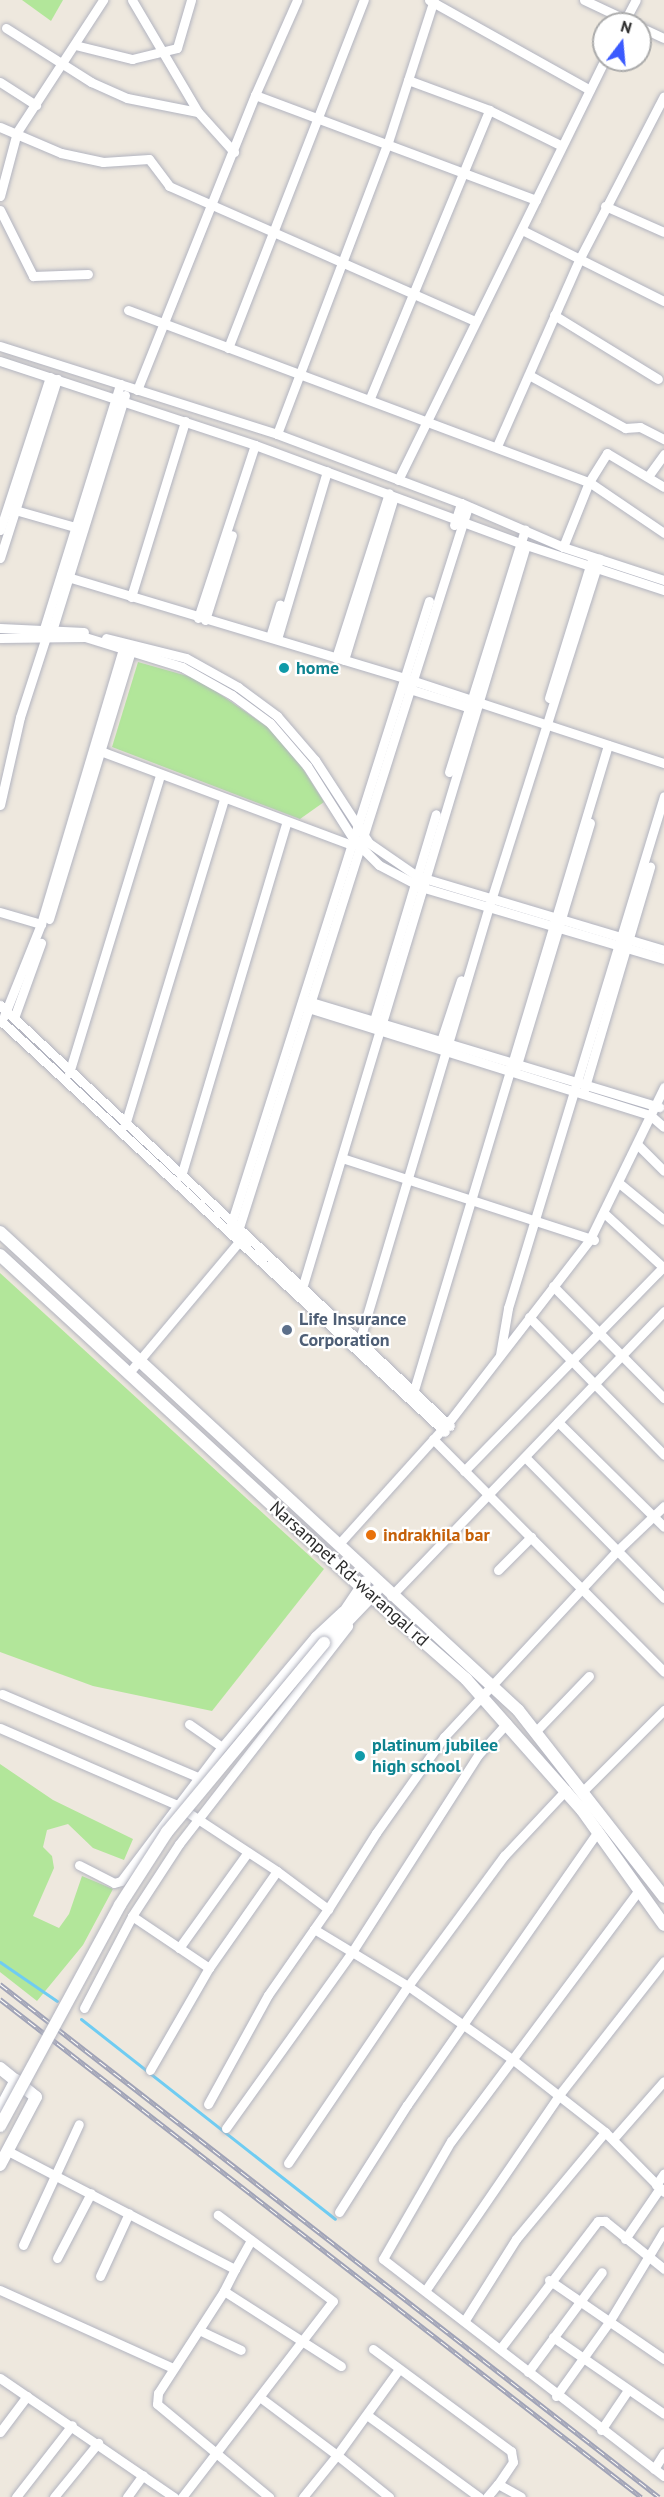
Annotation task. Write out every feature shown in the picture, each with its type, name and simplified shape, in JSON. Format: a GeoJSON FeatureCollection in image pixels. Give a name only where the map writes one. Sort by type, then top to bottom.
{"type":"FeatureCollection","features":[{"type":"Feature","properties":{"kind":"main road","name":"Narsampet Rd-warangal rd"},"geometry":{"type":"LineString","coordinates":[[0,1232],[390,1596],[491,1684],[537,1730],[664,1897]]}},
{"type":"Feature","properties":{"kind":"main road","name":"Narsampet Rd-warangal rd"},"geometry":{"type":"LineString","coordinates":[[0,1255],[361,1587],[481,1694],[566,1790],[664,1924]]}},
{"type":"Feature","properties":{"kind":"main road"},"geometry":{"type":"LineString","coordinates":[[349,1613],[361,1587],[369,1576]]}},
{"type":"Feature","properties":{"kind":"main road"},"geometry":{"type":"LineString","coordinates":[[0,2127],[109,1924],[167,1832],[349,1613],[380,1586]]}},
{"type":"Feature","properties":{"kind":"main road"},"geometry":{"type":"LineString","coordinates":[[0,2068],[36,2097],[0,2165]]}},
{"type":"Feature","properties":{"kind":"main road"},"geometry":{"type":"LineString","coordinates":[[0,2110],[16,2080]]}},
{"type":"Feature","properties":{"kind":"street"},"geometry":{"type":"LineString","coordinates":[[0,196],[17,132],[103,0]]}},
{"type":"Feature","properties":{"kind":"street"},"geometry":{"type":"LineString","coordinates":[[132,0],[198,112],[234,152]]}},
{"type":"Feature","properties":{"kind":"street"},"geometry":{"type":"LineString","coordinates":[[171,66],[191,0]]}},
{"type":"Feature","properties":{"kind":"street"},"geometry":{"type":"LineString","coordinates":[[64,576],[75,527],[119,399],[128,387],[163,322],[234,152],[255,95],[297,0]]}},
{"type":"Feature","properties":{"kind":"street"},"geometry":{"type":"LineString","coordinates":[[228,348],[364,0]]}},
{"type":"Feature","properties":{"kind":"street"},"geometry":{"type":"LineString","coordinates":[[584,0],[606,12]]}},
{"type":"Feature","properties":{"kind":"street"},"geometry":{"type":"LineString","coordinates":[[277,434],[388,142],[432,1],[590,90]]}},
{"type":"Feature","properties":{"kind":"street"},"geometry":{"type":"LineString","coordinates":[[6,28],[61,64],[127,98],[198,112]]}},
{"type":"Feature","properties":{"kind":"street"},"geometry":{"type":"LineString","coordinates":[[75,45],[132,59],[177,48]]}},
{"type":"Feature","properties":{"kind":"street"},"geometry":{"type":"LineString","coordinates":[[399,480],[475,321],[522,230],[561,145],[599,72]]}},
{"type":"Feature","properties":{"kind":"street"},"geometry":{"type":"LineString","coordinates":[[408,80],[489,110],[561,145]]}},
{"type":"Feature","properties":{"kind":"street"},"geometry":{"type":"LineString","coordinates":[[0,82],[36,105]]}},
{"type":"Feature","properties":{"kind":"street"},"geometry":{"type":"LineString","coordinates":[[255,95],[318,120],[465,170],[536,200]]}},
{"type":"Feature","properties":{"kind":"street"},"geometry":{"type":"LineString","coordinates":[[497,446],[580,258],[664,96]]}},
{"type":"Feature","properties":{"kind":"street"},"geometry":{"type":"LineString","coordinates":[[370,398],[410,293],[489,110]]}},
{"type":"Feature","properties":{"kind":"street"},"geometry":{"type":"LineString","coordinates":[[0,127],[17,132],[60,153],[103,162],[149,159],[170,186],[475,321]]}},
{"type":"Feature","properties":{"kind":"street"},"geometry":{"type":"LineString","coordinates":[[606,206],[664,232]]}},
{"type":"Feature","properties":{"kind":"street"},"geometry":{"type":"LineString","coordinates":[[0,210],[33,276],[88,274]]}},
{"type":"Feature","properties":{"kind":"street"},"geometry":{"type":"LineString","coordinates":[[522,230],[664,301]]}},
{"type":"Feature","properties":{"kind":"street"},"geometry":{"type":"LineString","coordinates":[[128,310],[429,420],[589,482],[664,533]]}},
{"type":"Feature","properties":{"kind":"street"},"geometry":{"type":"LineString","coordinates":[[554,315],[658,379]]}},
{"type":"Feature","properties":{"kind":"street"},"geometry":{"type":"LineString","coordinates":[[0,346],[277,434],[465,505],[563,547],[594,563],[664,590]]}},
{"type":"Feature","properties":{"kind":"street"},"geometry":{"type":"LineString","coordinates":[[0,361],[257,446],[523,544],[664,580]]}},
{"type":"Feature","properties":{"kind":"street"},"geometry":{"type":"LineString","coordinates":[[529,375],[626,428],[640,427],[664,439]]}},
{"type":"Feature","properties":{"kind":"street"},"geometry":{"type":"LineString","coordinates":[[0,558],[10,509],[53,378]]}},
{"type":"Feature","properties":{"kind":"street"},"geometry":{"type":"LineString","coordinates":[[0,805],[20,717],[119,399]]}},
{"type":"Feature","properties":{"kind":"street"},"geometry":{"type":"LineString","coordinates":[[133,598],[187,422]]}},
{"type":"Feature","properties":{"kind":"street"},"geometry":{"type":"LineString","coordinates":[[201,619],[257,446]]}},
{"type":"Feature","properties":{"kind":"street"},"geometry":{"type":"LineString","coordinates":[[563,547],[589,482],[607,453],[649,475],[664,487]]}},
{"type":"Feature","properties":{"kind":"street"},"geometry":{"type":"LineString","coordinates":[[649,475],[664,454]]}},
{"type":"Feature","properties":{"kind":"street"},"geometry":{"type":"LineString","coordinates":[[274,638],[324,470]]}},
{"type":"Feature","properties":{"kind":"street"},"geometry":{"type":"LineString","coordinates":[[340,659],[392,494]]}},
{"type":"Feature","properties":{"kind":"street"},"geometry":{"type":"LineString","coordinates":[[128,1374],[137,1359],[236,1233],[356,845],[358,826],[465,505]]}},
{"type":"Feature","properties":{"kind":"street"},"geometry":{"type":"LineString","coordinates":[[10,509],[75,527]]}},
{"type":"Feature","properties":{"kind":"street"},"geometry":{"type":"LineString","coordinates":[[0,530],[10,509]]}},
{"type":"Feature","properties":{"kind":"street"},"geometry":{"type":"LineString","coordinates":[[301,1291],[342,1158],[377,1025],[419,881],[523,544],[525,530]]}},
{"type":"Feature","properties":{"kind":"street"},"geometry":{"type":"LineString","coordinates":[[358,1344],[488,901],[594,563]]}},
{"type":"Feature","properties":{"kind":"street"},"geometry":{"type":"LineString","coordinates":[[64,576],[340,659],[406,684],[664,768]]}},
{"type":"Feature","properties":{"kind":"street"},"geometry":{"type":"LineString","coordinates":[[0,628],[83,632],[186,658],[238,687],[277,717],[307,752],[364,836],[385,857],[419,881]]}},
{"type":"Feature","properties":{"kind":"street"},"geometry":{"type":"LineString","coordinates":[[0,638],[43,640],[85,637],[182,667],[232,694],[270,723],[307,766],[356,845],[379,865],[419,881],[625,943],[664,959]]}},
{"type":"Feature","properties":{"kind":"street"},"geometry":{"type":"LineString","coordinates":[[5,1017],[103,752],[127,650]]}},
{"type":"Feature","properties":{"kind":"street"},"geometry":{"type":"LineString","coordinates":[[5,1017],[41,924],[127,650]]}},
{"type":"Feature","properties":{"kind":"street"},"geometry":{"type":"LineString","coordinates":[[356,845],[364,836],[406,684]]}},
{"type":"Feature","properties":{"kind":"street"},"geometry":{"type":"LineString","coordinates":[[608,749],[664,763]]}},
{"type":"Feature","properties":{"kind":"street"},"geometry":{"type":"LineString","coordinates":[[412,1396],[608,749]]}},
{"type":"Feature","properties":{"kind":"street"},"geometry":{"type":"LineString","coordinates":[[103,752],[160,776],[356,845]]}},
{"type":"Feature","properties":{"kind":"street"},"geometry":{"type":"LineString","coordinates":[[69,1073],[160,776]]}},
{"type":"Feature","properties":{"kind":"street"},"geometry":{"type":"LineString","coordinates":[[625,943],[664,796]]}},
{"type":"Feature","properties":{"kind":"street"},"geometry":{"type":"LineString","coordinates":[[125,1125],[224,798]]}},
{"type":"Feature","properties":{"kind":"street"},"geometry":{"type":"LineString","coordinates":[[500,1355],[508,1308],[580,1088],[664,812]]}},
{"type":"Feature","properties":{"kind":"street"},"geometry":{"type":"LineString","coordinates":[[181,1176],[287,821]]}},
{"type":"Feature","properties":{"kind":"street"},"geometry":{"type":"LineString","coordinates":[[0,912],[41,924]]}},
{"type":"Feature","properties":{"kind":"street"},"geometry":{"type":"LineString","coordinates":[[625,943],[664,950]]}},
{"type":"Feature","properties":{"kind":"street"},"geometry":{"type":"LineString","coordinates":[[306,1004],[446,1044],[580,1088],[652,1117],[664,1127]]}},
{"type":"Feature","properties":{"kind":"street"},"geometry":{"type":"LineString","coordinates":[[0,1005],[5,1017],[446,1427]]}},
{"type":"Feature","properties":{"kind":"street"},"geometry":{"type":"LineString","coordinates":[[5,1017],[181,1176],[236,1233]]}},
{"type":"Feature","properties":{"kind":"street"},"geometry":{"type":"LineString","coordinates":[[657,1107],[664,1087]]}},
{"type":"Feature","properties":{"kind":"street"},"geometry":{"type":"LineString","coordinates":[[580,1088],[657,1107]]}},
{"type":"Feature","properties":{"kind":"street"},"geometry":{"type":"LineString","coordinates":[[339,1547],[446,1427],[592,1239],[664,1096]]}},
{"type":"Feature","properties":{"kind":"street"},"geometry":{"type":"LineString","coordinates":[[639,1145],[664,1171]]}},
{"type":"Feature","properties":{"kind":"street"},"geometry":{"type":"LineString","coordinates":[[342,1158],[537,1219],[592,1239]]}},
{"type":"Feature","properties":{"kind":"street"},"geometry":{"type":"LineString","coordinates":[[621,1184],[664,1220]]}},
{"type":"Feature","properties":{"kind":"street"},"geometry":{"type":"LineString","coordinates":[[464,1472],[599,1330],[664,1267],[606,1215]]}},
{"type":"Feature","properties":{"kind":"street"},"geometry":{"type":"LineString","coordinates":[[554,1288],[599,1330],[664,1398]]}},
{"type":"Feature","properties":{"kind":"street"},"geometry":{"type":"LineString","coordinates":[[390,1596],[664,1311]]}},
{"type":"Feature","properties":{"kind":"street"},"geometry":{"type":"LineString","coordinates":[[657,1319],[664,1326]]}},
{"type":"Feature","properties":{"kind":"street"},"geometry":{"type":"LineString","coordinates":[[446,1427],[500,1355],[530,1320]]}},
{"type":"Feature","properties":{"kind":"street"},"geometry":{"type":"LineString","coordinates":[[530,1320],[664,1455]]}},
{"type":"Feature","properties":{"kind":"street"},"geometry":{"type":"LineString","coordinates":[[558,1422],[664,1527]]}},
{"type":"Feature","properties":{"kind":"street"},"geometry":{"type":"LineString","coordinates":[[434,1441],[664,1672]]}},
{"type":"Feature","properties":{"kind":"street"},"geometry":{"type":"LineString","coordinates":[[525,1457],[664,1598]]}},
{"type":"Feature","properties":{"kind":"street"},"geometry":{"type":"LineString","coordinates":[[208,2104],[268,1995],[328,1909],[416,1774],[481,1694],[617,1551],[664,1506]]}},
{"type":"Feature","properties":{"kind":"street"},"geometry":{"type":"LineString","coordinates":[[498,1570],[531,1537]]}},
{"type":"Feature","properties":{"kind":"street"},"geometry":{"type":"LineString","coordinates":[[79,1865],[117,1883],[175,1804],[315,1636],[349,1613]]}},
{"type":"Feature","properties":{"kind":"street"},"geometry":{"type":"LineString","coordinates":[[84,2008],[132,1916],[199,1817],[330,1653],[349,1613]]}},
{"type":"Feature","properties":{"kind":"street"},"geometry":{"type":"LineString","coordinates":[[537,1730],[589,1676]]}},
{"type":"Feature","properties":{"kind":"street"},"geometry":{"type":"LineString","coordinates":[[2,1694],[198,1777]]}},
{"type":"Feature","properties":{"kind":"street"},"geometry":{"type":"LineString","coordinates":[[583,1791],[664,1710]]}},
{"type":"Feature","properties":{"kind":"street"},"geometry":{"type":"LineString","coordinates":[[226,2128],[352,1952],[478,1755],[507,1723]]}},
{"type":"Feature","properties":{"kind":"street"},"geometry":{"type":"LineString","coordinates":[[189,1724],[222,1747]]}},
{"type":"Feature","properties":{"kind":"street"},"geometry":{"type":"LineString","coordinates":[[0,1728],[175,1804],[199,1817],[328,1909]]}},
{"type":"Feature","properties":{"kind":"street"},"geometry":{"type":"LineString","coordinates":[[288,2163],[408,1986],[504,1856],[566,1790]]}},
{"type":"Feature","properties":{"kind":"street"},"geometry":{"type":"LineString","coordinates":[[339,2212],[464,2024],[597,1833]]}},
{"type":"Feature","properties":{"kind":"street"},"geometry":{"type":"LineString","coordinates":[[179,1948],[248,1852]]}},
{"type":"Feature","properties":{"kind":"street"},"geometry":{"type":"LineString","coordinates":[[150,2070],[209,1968],[277,1871]]}},
{"type":"Feature","properties":{"kind":"street"},"geometry":{"type":"LineString","coordinates":[[639,1890],[451,2140],[383,2259],[465,2320],[556,2396],[664,2476]]}},
{"type":"Feature","properties":{"kind":"street"},"geometry":{"type":"LineString","coordinates":[[132,1916],[209,1968]]}},
{"type":"Feature","properties":{"kind":"street"},"geometry":{"type":"LineString","coordinates":[[314,1929],[408,1986],[512,2059],[605,2132],[660,2188]]}},
{"type":"Feature","properties":{"kind":"street"},"geometry":{"type":"LineString","coordinates":[[425,2291],[559,2095],[664,1961]]}},
{"type":"Feature","properties":{"kind":"street"},"geometry":{"type":"LineString","coordinates":[[613,2139],[664,2081]]}},
{"type":"Feature","properties":{"kind":"street"},"geometry":{"type":"LineString","coordinates":[[23,2245],[79,2124]]}},
{"type":"Feature","properties":{"kind":"street"},"geometry":{"type":"LineString","coordinates":[[465,2320],[516,2239],[605,2132]]}},
{"type":"Feature","properties":{"kind":"street"},"geometry":{"type":"LineString","coordinates":[[8,2151],[57,2174],[235,2270]]}},
{"type":"Feature","properties":{"kind":"street"},"geometry":{"type":"LineString","coordinates":[[625,2239],[660,2188],[664,2173]]}},
{"type":"Feature","properties":{"kind":"street"},"geometry":{"type":"LineString","coordinates":[[57,2258],[91,2193]]}},
{"type":"Feature","properties":{"kind":"street"},"geometry":{"type":"LineString","coordinates":[[100,2276],[129,2213]]}},
{"type":"Feature","properties":{"kind":"street"},"geometry":{"type":"LineString","coordinates":[[182,2497],[261,2398],[333,2301],[218,2215]]}},
{"type":"Feature","properties":{"kind":"street"},"geometry":{"type":"LineString","coordinates":[[500,2349],[549,2280],[598,2221],[605,2221],[664,2269]]}},
{"type":"Feature","properties":{"kind":"street"},"geometry":{"type":"LineString","coordinates":[[556,2396],[609,2322],[664,2231]]}},
{"type":"Feature","properties":{"kind":"street"},"geometry":{"type":"LineString","coordinates":[[251,2240],[201,2331],[173,2368],[158,2393],[159,2409],[269,2497]]}},
{"type":"Feature","properties":{"kind":"street"},"geometry":{"type":"LineString","coordinates":[[528,2372],[602,2272]]}},
{"type":"Feature","properties":{"kind":"street"},"geometry":{"type":"LineString","coordinates":[[549,2280],[664,2359]]}},
{"type":"Feature","properties":{"kind":"street"},"geometry":{"type":"LineString","coordinates":[[0,2290],[173,2368]]}},
{"type":"Feature","properties":{"kind":"street"},"geometry":{"type":"LineString","coordinates":[[224,2291],[341,2366]]}},
{"type":"Feature","properties":{"kind":"street"},"geometry":{"type":"LineString","coordinates":[[201,2331],[241,2350]]}},
{"type":"Feature","properties":{"kind":"street"},"geometry":{"type":"LineString","coordinates":[[553,2337],[664,2415]]}},
{"type":"Feature","properties":{"kind":"street"},"geometry":{"type":"LineString","coordinates":[[373,2349],[511,2451],[513,2462],[487,2497]]}},
{"type":"Feature","properties":{"kind":"street"},"geometry":{"type":"LineString","coordinates":[[303,2497],[367,2415],[399,2369]]}},
{"type":"Feature","properties":{"kind":"street"},"geometry":{"type":"LineString","coordinates":[[0,2378],[72,2425],[174,2497]]}},
{"type":"Feature","properties":{"kind":"street"},"geometry":{"type":"LineString","coordinates":[[602,2430],[628,2390]]}},
{"type":"Feature","properties":{"kind":"street"},"geometry":{"type":"LineString","coordinates":[[0,2432],[27,2396]]}},
{"type":"Feature","properties":{"kind":"street"},"geometry":{"type":"LineString","coordinates":[[261,2398],[337,2454],[389,2497]]}},
{"type":"Feature","properties":{"kind":"street"},"geometry":{"type":"LineString","coordinates":[[367,2415],[479,2497]]}},
{"type":"Feature","properties":{"kind":"street"},"geometry":{"type":"LineString","coordinates":[[16,2497],[72,2425]]}},
{"type":"Feature","properties":{"kind":"street"},"geometry":{"type":"LineString","coordinates":[[54,2497],[98,2443]]}},
{"type":"Feature","properties":{"kind":"street"},"geometry":{"type":"LineString","coordinates":[[654,2469],[664,2453]]}},
{"type":"Feature","properties":{"kind":"street"},"geometry":{"type":"LineString","coordinates":[[127,2497],[143,2475]]}},
{"type":"Feature","properties":{"kind":"street"},"geometry":{"type":"LineString","coordinates":[[498,2484],[521,2497]]}},
{"type":"Feature","properties":{"kind":"green space"},"geometry":{"type":"Polygon","coordinates":[[[22,0],[63,0],[51,21],[22,0]]]}},
{"type":"Feature","properties":{"kind":"green space"},"geometry":{"type":"Polygon","coordinates":[[[138,662],[198,679],[269,728],[301,766],[324,802],[300,819],[112,747],[138,662]]]}},
{"type":"Feature","properties":{"kind":"green space"},"geometry":{"type":"Polygon","coordinates":[[[0,1273],[324,1569],[212,1711],[93,1686],[0,1652],[0,1273]]]}},
{"type":"Feature","properties":{"kind":"green space"},"geometry":{"type":"Polygon","coordinates":[[[0,1764],[53,1800],[133,1839],[124,1860],[93,1848],[68,1824],[47,1830],[43,1847],[52,1856],[54,1868],[33,1916],[59,1928],[69,1914],[82,1876],[113,1889],[83,1945],[37,2001],[0,1972],[0,1764]]]}},
{"type":"Feature","properties":{"kind":"waterway"},"geometry":{"type":"LineString","coordinates":[[0,1962],[57,2001]]}},
{"type":"Feature","properties":{"kind":"waterway"},"geometry":{"type":"LineString","coordinates":[[81,2019],[335,2219]]}},
{"type":"Feature","properties":{"kind":"railway"},"geometry":{"type":"LineString","coordinates":[[0,1984],[659,2497]]}},
{"type":"Feature","properties":{"kind":"railway"},"geometry":{"type":"LineString","coordinates":[[0,1999],[641,2497]]}},
{"type":"Feature","properties":{"kind":"place","name":"home"},"geometry":{"type":"Point","coordinates":[284,668]}},
{"type":"Feature","properties":{"kind":"place","name":"Life Insurance Corporation"},"geometry":{"type":"Point","coordinates":[287,1330]}},
{"type":"Feature","properties":{"kind":"place","name":"indrakhila bar"},"geometry":{"type":"Point","coordinates":[371,1535]}},
{"type":"Feature","properties":{"kind":"place","name":"platinum jubilee high school"},"geometry":{"type":"Point","coordinates":[360,1756]}}]}
